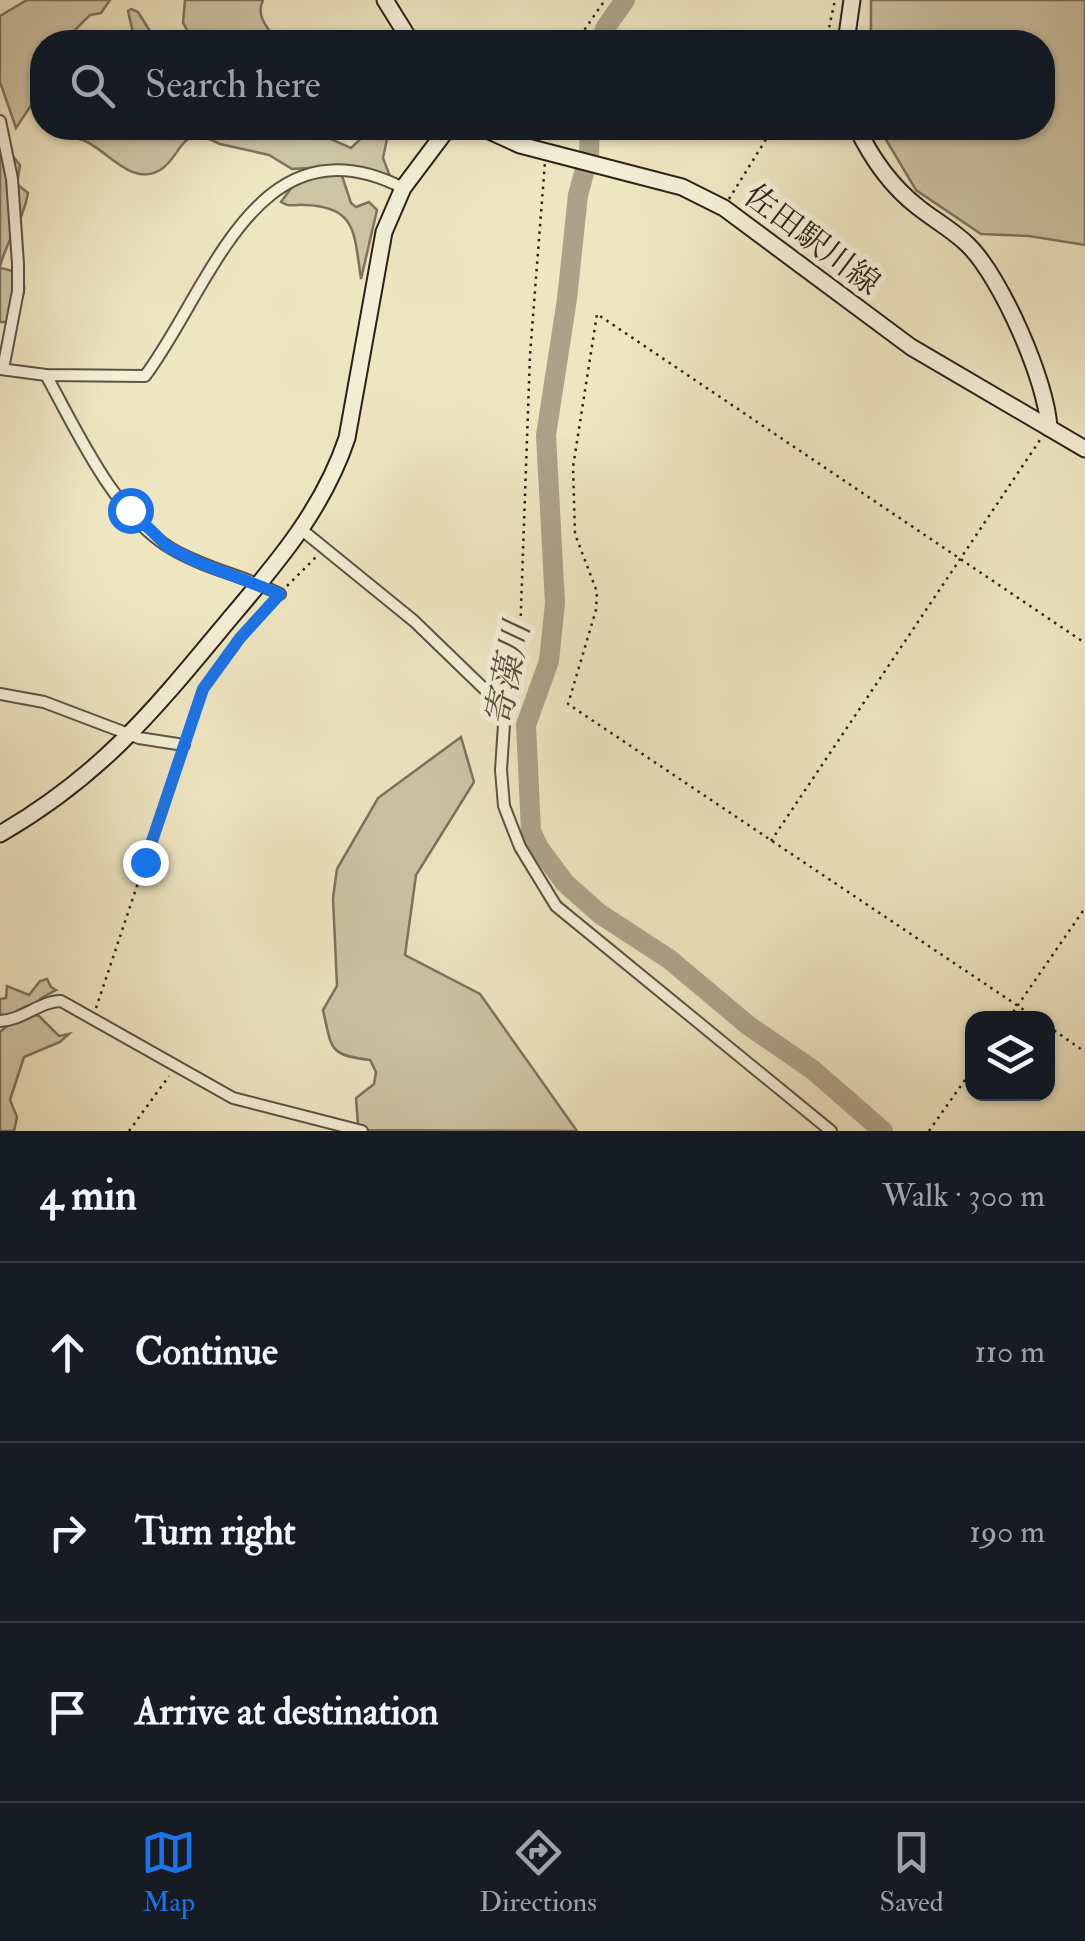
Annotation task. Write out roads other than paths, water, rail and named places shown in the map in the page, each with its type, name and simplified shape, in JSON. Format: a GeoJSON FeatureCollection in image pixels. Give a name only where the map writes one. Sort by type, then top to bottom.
{"type":"FeatureCollection","features":[{"type":"Feature","properties":{"kind":"main road"},"geometry":{"type":"LineString","coordinates":[[385,0],[404,30]]}},
{"type":"Feature","properties":{"kind":"main road"},"geometry":{"type":"LineString","coordinates":[[848,30],[852,0]]}},
{"type":"Feature","properties":{"kind":"main road"},"geometry":{"type":"LineString","coordinates":[[0,834],[74,787],[131,735],[259,584],[324,496],[347,438],[384,232],[403,188],[439,140]]}},
{"type":"Feature","properties":{"kind":"main road","name":"佐田駅川線"},"geometry":{"type":"LineString","coordinates":[[509,140],[638,174],[682,188],[724,208],[912,346],[1085,449]]}},
{"type":"Feature","properties":{"kind":"main road"},"geometry":{"type":"LineString","coordinates":[[864,140],[889,179],[915,205],[970,247],[994,276],[1044,395],[1049,428]]}},
{"type":"Feature","properties":{"kind":"street"},"geometry":{"type":"LineString","coordinates":[[0,121],[12,179],[18,264],[18,291],[2,369],[145,376],[166,348],[214,263],[253,208],[287,181],[314,171],[340,171],[378,176],[403,188]]}},
{"type":"Feature","properties":{"kind":"street"},"geometry":{"type":"LineString","coordinates":[[46,374],[112,490],[146,529],[168,547],[195,561],[280,594]]}},
{"type":"Feature","properties":{"kind":"street"},"geometry":{"type":"LineString","coordinates":[[302,530],[414,621],[505,708],[501,770],[504,806],[520,847],[556,906],[831,1131]]}},
{"type":"Feature","properties":{"kind":"street"},"geometry":{"type":"LineString","coordinates":[[0,694],[44,702],[131,735],[184,745]]}},
{"type":"Feature","properties":{"kind":"street"},"geometry":{"type":"LineString","coordinates":[[0,1020],[16,1020],[54,1000],[233,1098],[362,1131]]}},
{"type":"Feature","properties":{"kind":"waterway","name":"寄藻川"},"geometry":{"type":"LineString","coordinates":[[605,30],[625,0]]}},
{"type":"Feature","properties":{"kind":"waterway","name":"寄藻川"},"geometry":{"type":"LineString","coordinates":[[590,140],[578,195],[546,435],[555,603],[549,661],[526,725],[531,831],[565,883],[600,914],[669,959],[749,1026],[813,1070],[883,1131]]}}]}
